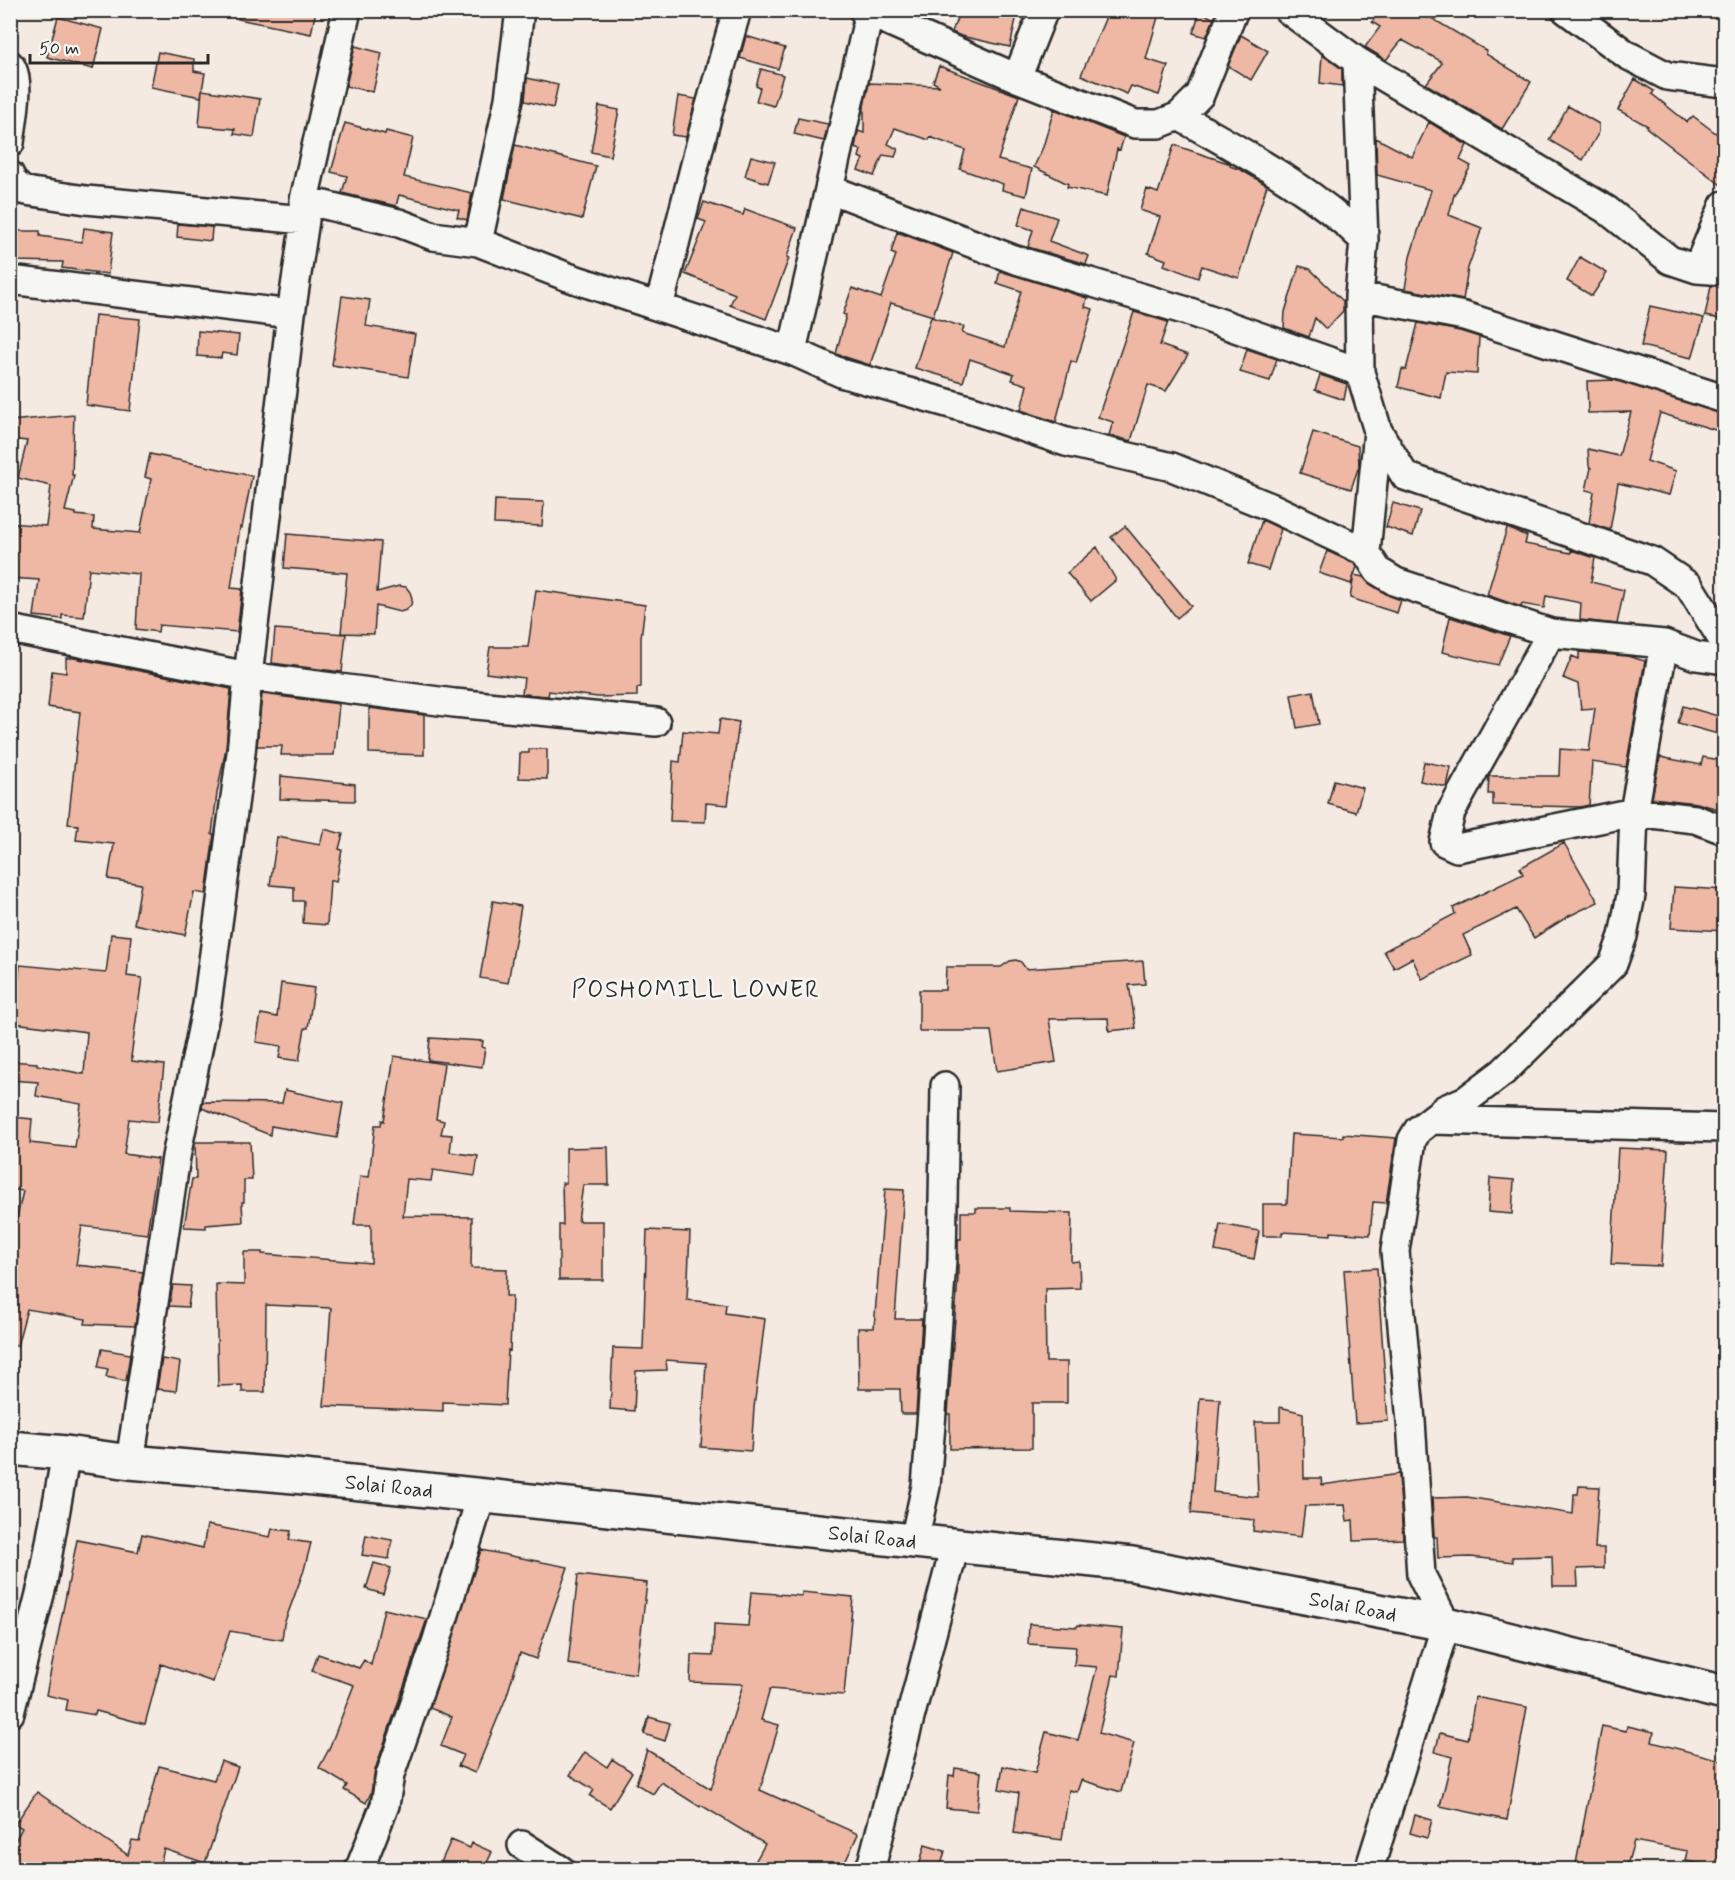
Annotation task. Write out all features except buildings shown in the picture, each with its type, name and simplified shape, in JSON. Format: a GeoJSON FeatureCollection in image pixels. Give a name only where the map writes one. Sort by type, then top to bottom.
{"type":"FeatureCollection","features":[{"type":"Feature","properties":{"kind":"highway","name":"Solai Road"},"geometry":{"type":"LineString","coordinates":[[10,1448],[1132,1564],[1446,1624],[1725,1694]]}},
{"type":"Feature","properties":{"kind":"street"},"geometry":{"type":"LineString","coordinates":[[130,1462],[176,1157],[207,1005],[241,753],[248,676],[304,210],[347,10]]}},
{"type":"Feature","properties":{"kind":"street"},"geometry":{"type":"LineString","coordinates":[[478,242],[509,99],[520,10]]}},
{"type":"Feature","properties":{"kind":"street"},"geometry":{"type":"LineString","coordinates":[[659,307],[708,113],[737,10]]}},
{"type":"Feature","properties":{"kind":"street"},"geometry":{"type":"LineString","coordinates":[[1017,78],[1044,10]]}},
{"type":"Feature","properties":{"kind":"street"},"geometry":{"type":"LineString","coordinates":[[792,351],[830,189],[867,11],[1017,78],[1135,124],[1159,124],[1179,116],[1200,95],[1233,10]]}},
{"type":"Feature","properties":{"kind":"street"},"geometry":{"type":"LineString","coordinates":[[1288,10],[1357,61],[1607,210],[1670,260],[1697,269],[1725,271]]}},
{"type":"Feature","properties":{"kind":"street"},"geometry":{"type":"LineString","coordinates":[[1566,10],[1627,56],[1667,76],[1725,83]]}},
{"type":"Feature","properties":{"kind":"street"},"geometry":{"type":"LineString","coordinates":[[1357,61],[1364,240],[1359,296],[1360,372],[1378,431],[1405,476],[1653,561],[1689,586],[1725,642]]}},
{"type":"Feature","properties":{"kind":"street"},"geometry":{"type":"LineString","coordinates":[[10,64],[15,71],[10,143]]}},
{"type":"Feature","properties":{"kind":"street"},"geometry":{"type":"LineString","coordinates":[[1179,116],[1276,173],[1340,217],[1364,240]]}},
{"type":"Feature","properties":{"kind":"street"},"geometry":{"type":"LineString","coordinates":[[10,175],[12,181],[22,190],[86,200],[304,210],[399,223],[433,236],[478,242],[568,277],[792,351],[841,373],[972,410],[1066,442],[1172,467],[1273,508],[1366,552],[1378,572],[1396,582],[1551,633],[1664,644],[1696,656],[1725,660]]}},
{"type":"Feature","properties":{"kind":"street"},"geometry":{"type":"LineString","coordinates":[[830,189],[1013,258],[1190,312],[1360,372]]}},
{"type":"Feature","properties":{"kind":"street"},"geometry":{"type":"LineString","coordinates":[[1697,269],[1725,205]]}},
{"type":"Feature","properties":{"kind":"street"},"geometry":{"type":"LineString","coordinates":[[10,280],[291,314]]}},
{"type":"Feature","properties":{"kind":"street"},"geometry":{"type":"LineString","coordinates":[[1359,296],[1464,316],[1725,399]]}},
{"type":"Feature","properties":{"kind":"street"},"geometry":{"type":"LineString","coordinates":[[1366,552],[1378,431]]}},
{"type":"Feature","properties":{"kind":"street"},"geometry":{"type":"LineString","coordinates":[[10,629],[248,676],[454,703],[656,722]]}},
{"type":"Feature","properties":{"kind":"street"},"geometry":{"type":"LineString","coordinates":[[1551,633],[1451,812],[1444,842],[1457,848],[1634,813],[1695,819],[1725,830]]}},
{"type":"Feature","properties":{"kind":"street"},"geometry":{"type":"LineString","coordinates":[[1369,1869],[1446,1624],[1421,1575],[1411,1421],[1395,1251],[1412,1140],[1418,1130],[1445,1109],[1466,1100],[1503,1072],[1613,964],[1623,936],[1631,895],[1634,813],[1664,644]]}},
{"type":"Feature","properties":{"kind":"street"},"geometry":{"type":"LineString","coordinates":[[914,1541],[926,1486],[932,1412],[942,1260],[945,1086]]}},
{"type":"Feature","properties":{"kind":"street"},"geometry":{"type":"LineString","coordinates":[[1432,1120],[1725,1128]]}},
{"type":"Feature","properties":{"kind":"street"},"geometry":{"type":"LineString","coordinates":[[10,1713],[43,1582],[66,1453]]}},
{"type":"Feature","properties":{"kind":"street"},"geometry":{"type":"LineString","coordinates":[[359,1869],[386,1805],[390,1775],[436,1643],[481,1497]]}},
{"type":"Feature","properties":{"kind":"street"},"geometry":{"type":"LineString","coordinates":[[868,1869],[872,1863],[955,1546]]}},
{"type":"Feature","properties":{"kind":"street"},"geometry":{"type":"LineString","coordinates":[[522,1845],[561,1869]]}},
{"type":"Feature","properties":{"kind":"district","name":"POSHOMILL LOWER"},"geometry":{"type":"Point","coordinates":[696,989]}}]}
